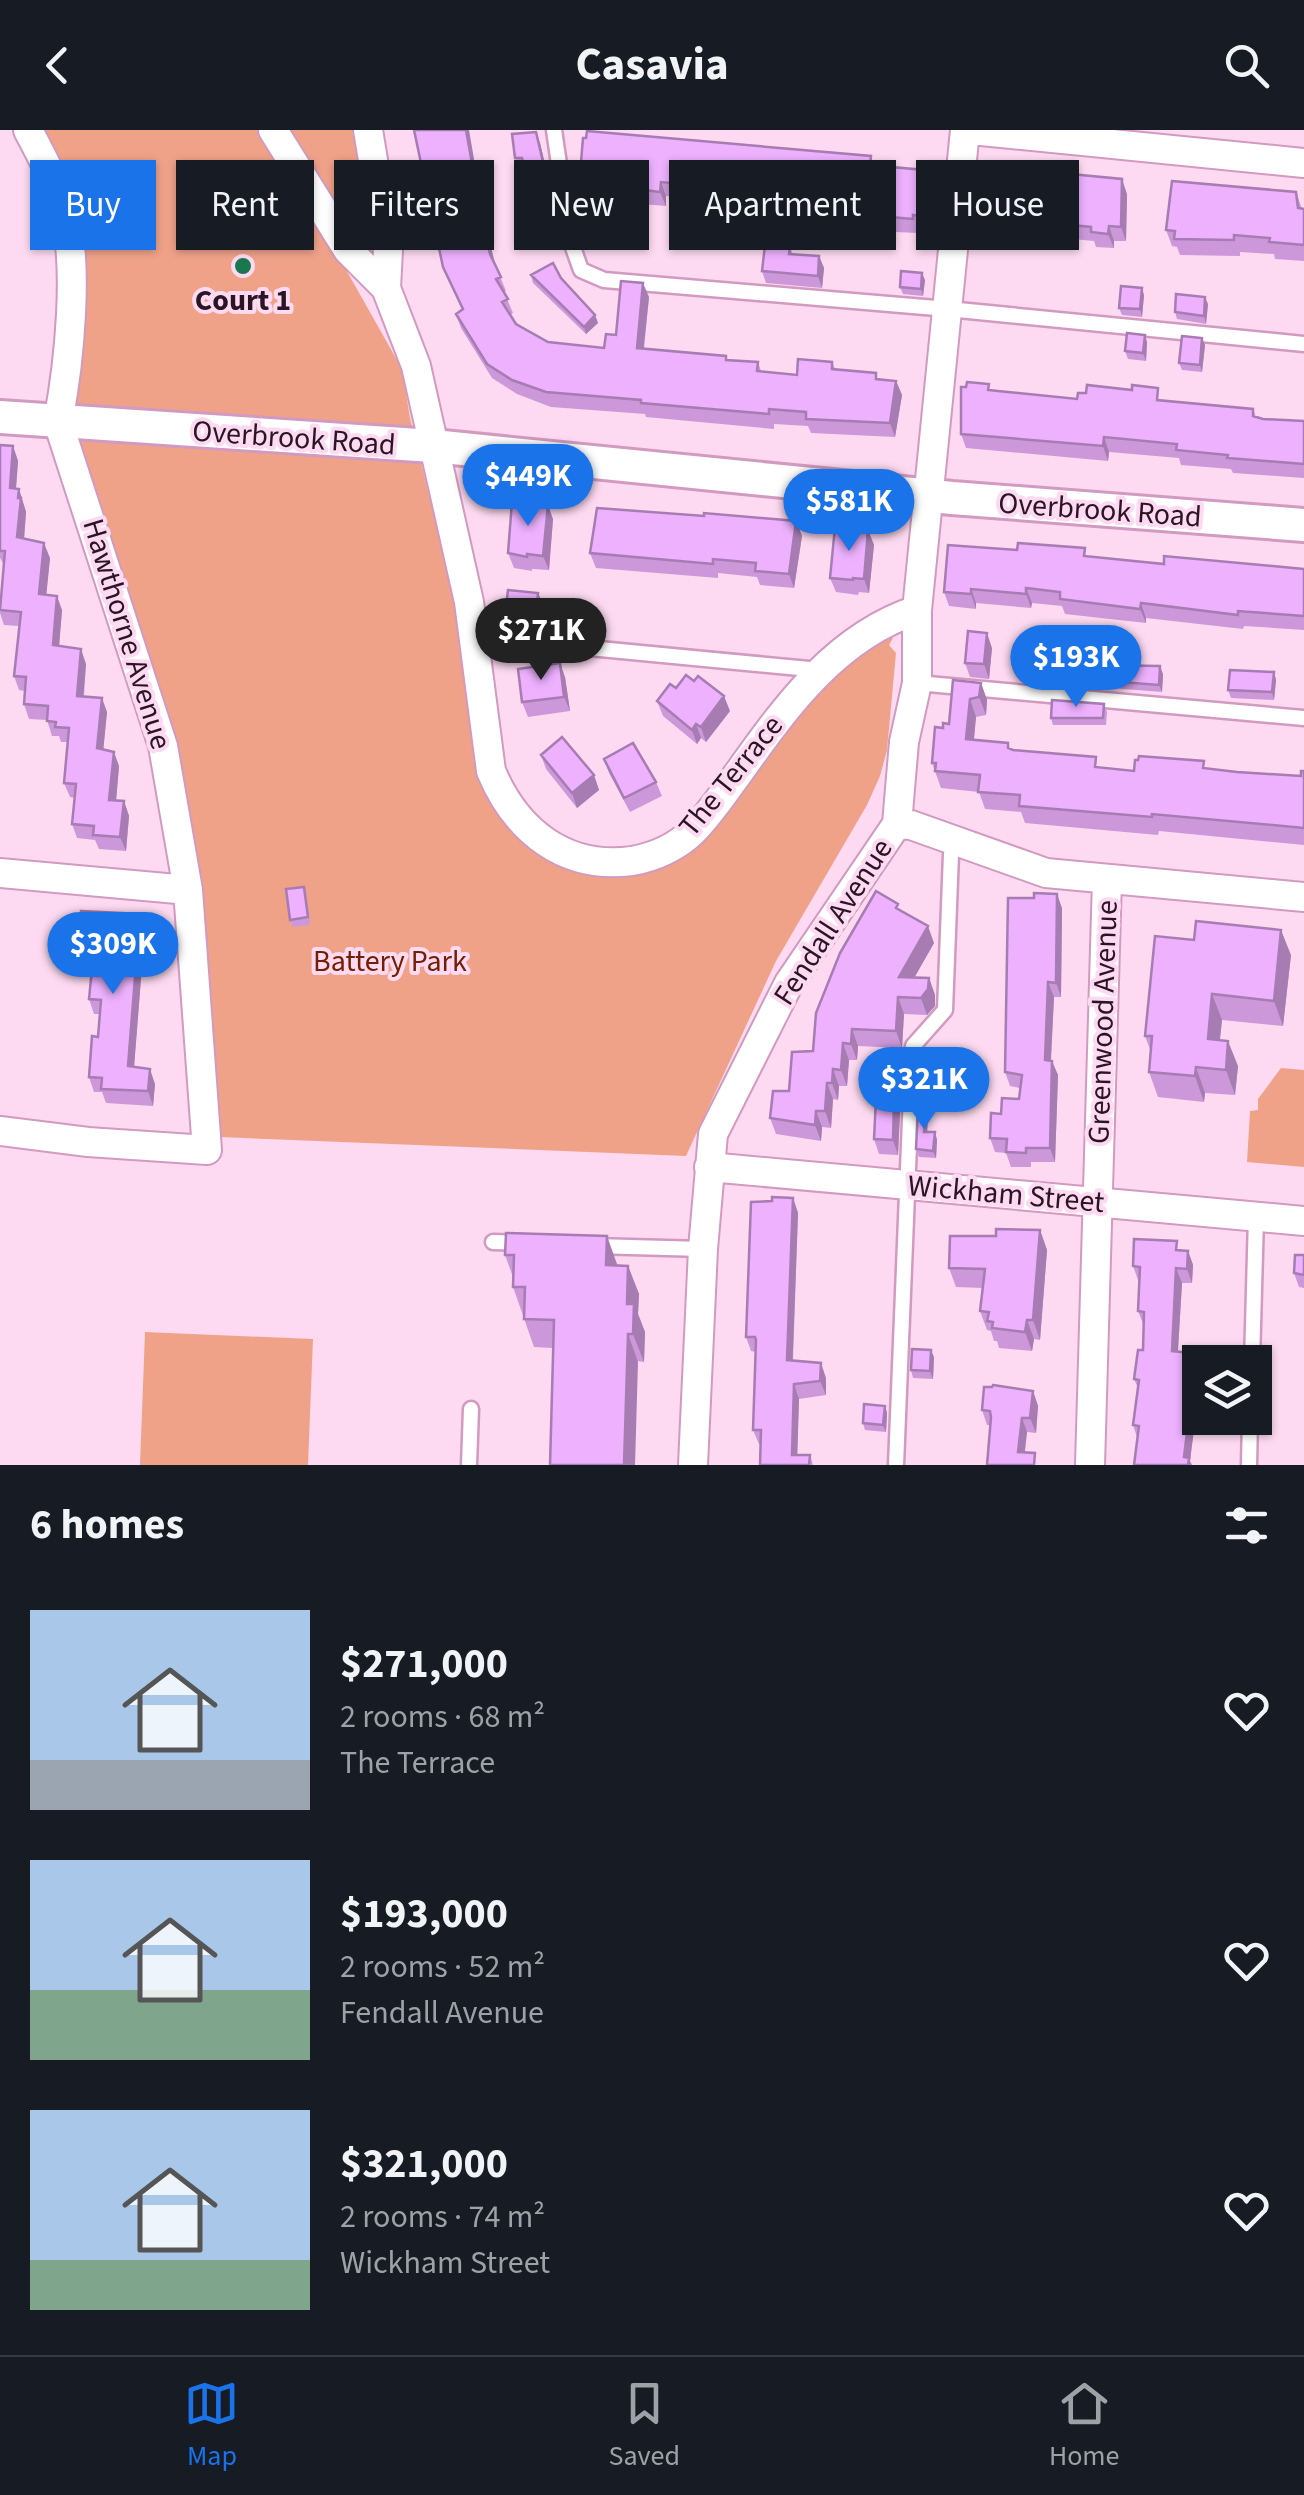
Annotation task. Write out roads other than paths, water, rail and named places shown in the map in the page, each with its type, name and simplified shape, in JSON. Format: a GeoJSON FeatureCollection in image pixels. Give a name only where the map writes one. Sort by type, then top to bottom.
{"type":"FeatureCollection","features":[{"type":"Feature","properties":{"kind":"street","name":"Hawthorne Avenue"},"geometry":{"type":"LineString","coordinates":[[0,1131],[207,1150],[188,890],[163,746],[58,422],[64,395],[71,244],[54,180],[28,130]]}},
{"type":"Feature","properties":{"kind":"street"},"geometry":{"type":"LineString","coordinates":[[273,130],[348,250],[386,288]]}},
{"type":"Feature","properties":{"kind":"street","name":"The Terrace"},"geometry":{"type":"LineString","coordinates":[[368,130],[388,250],[386,288],[416,366],[434,446],[474,637],[489,758],[501,794],[517,818],[549,846],[570,857],[598,862],[643,859],[676,844],[692,832],[785,707],[820,670],[886,620],[917,610]]}},
{"type":"Feature","properties":{"kind":"street"},"geometry":{"type":"LineString","coordinates":[[968,130],[1146,139],[1304,164]]}},
{"type":"Feature","properties":{"kind":"street","name":"Fendall Avenue"},"geometry":{"type":"LineString","coordinates":[[692,1465],[713,1134],[789,984],[897,824],[904,742],[918,683],[917,610],[968,130]]}},
{"type":"Feature","properties":{"kind":"street","name":"Overbrook Road"},"geometry":{"type":"LineString","coordinates":[[0,417],[434,446],[930,496],[1304,525]]}},
{"type":"Feature","properties":{"kind":"street"},"geometry":{"type":"LineString","coordinates":[[897,824],[911,825],[1046,873],[1304,897]]}},
{"type":"Feature","properties":{"kind":"street"},"geometry":{"type":"LineString","coordinates":[[0,873],[188,890]]}},
{"type":"Feature","properties":{"kind":"street","name":"Greenwood Avenue"},"geometry":{"type":"LineString","coordinates":[[1090,1465],[1107,878]]}},
{"type":"Feature","properties":{"kind":"street","name":"Wickham Street"},"geometry":{"type":"LineString","coordinates":[[709,1167],[1304,1221]]}},
{"type":"Feature","properties":{"kind":"lane"},"geometry":{"type":"LineString","coordinates":[[554,130],[570,239],[582,270],[604,280],[1304,344]]}},
{"type":"Feature","properties":{"kind":"lane"},"geometry":{"type":"LineString","coordinates":[[474,637],[820,670]]}},
{"type":"Feature","properties":{"kind":"lane"},"geometry":{"type":"LineString","coordinates":[[918,683],[1304,718]]}},
{"type":"Feature","properties":{"kind":"lane"},"geometry":{"type":"LineString","coordinates":[[896,1465],[913,1046],[945,1010],[952,854],[958,842]]}},
{"type":"Feature","properties":{"kind":"lane"},"geometry":{"type":"LineString","coordinates":[[1252,1345],[1256,1217]]}},
{"type":"Feature","properties":{"kind":"lane"},"geometry":{"type":"LineString","coordinates":[[493,1242],[532,1244]]}},
{"type":"Feature","properties":{"kind":"lane"},"geometry":{"type":"LineString","coordinates":[[570,1245],[703,1249]]}},
{"type":"Feature","properties":{"kind":"lane"},"geometry":{"type":"LineString","coordinates":[[469,1465],[470,1409]]}},
{"type":"Feature","properties":{"kind":"lane"},"geometry":{"type":"LineString","coordinates":[[1249,1465],[1250,1435]]}},
{"type":"Feature","properties":{"kind":"place","name":"Court 1"},"geometry":{"type":"Point","coordinates":[243,266]}},
{"type":"Feature","properties":{"kind":"park label","name":"Battery Park"},"geometry":{"type":"Point","coordinates":[390,961]}}]}
